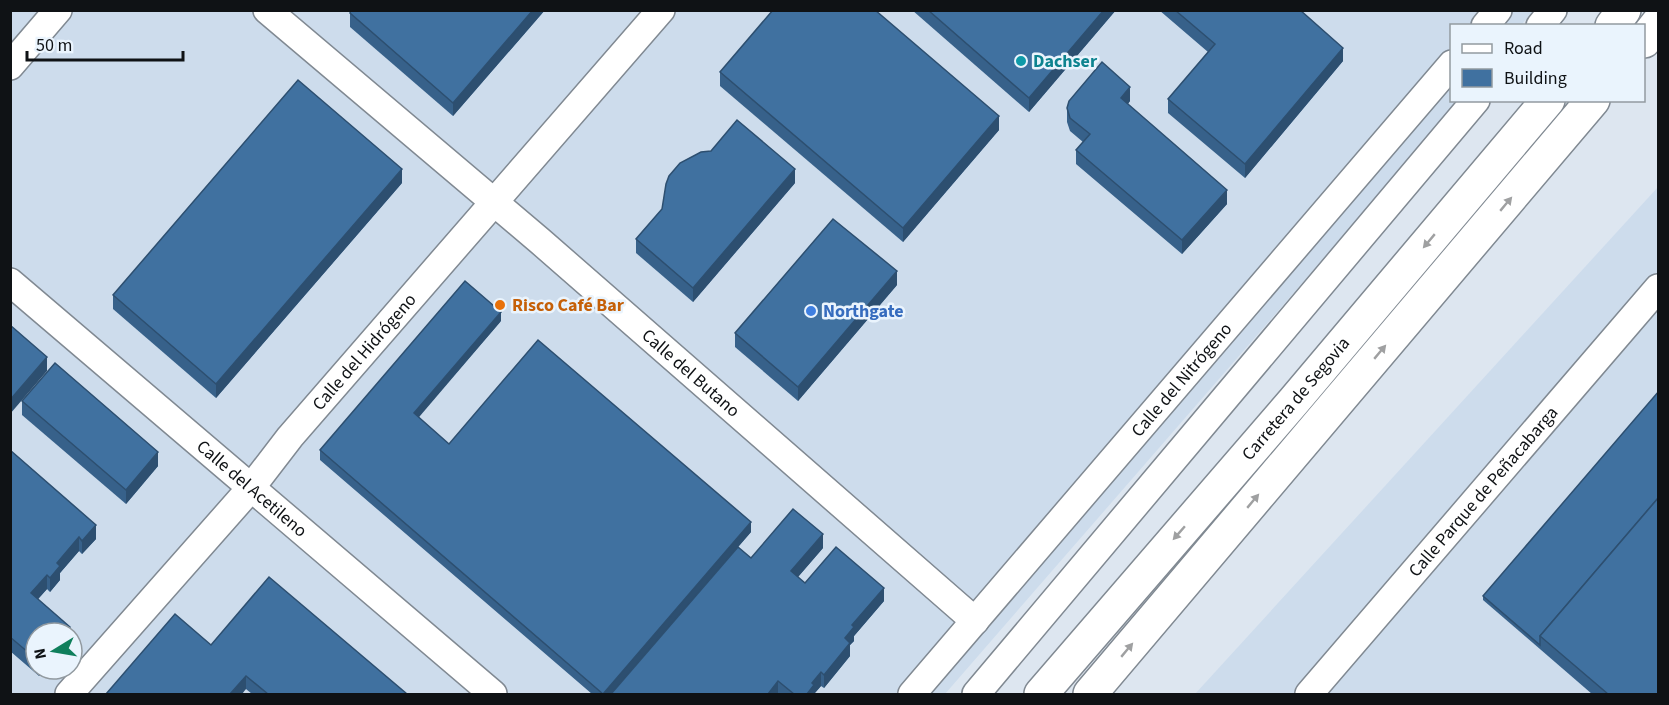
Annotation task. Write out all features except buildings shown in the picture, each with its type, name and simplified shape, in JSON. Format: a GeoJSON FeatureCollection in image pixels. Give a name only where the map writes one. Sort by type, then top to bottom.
{"type":"FeatureCollection","features":[{"type":"Feature","properties":{"kind":"highway"},"geometry":{"type":"LineString","coordinates":[[1614,24],[1624,10]]}},
{"type":"Feature","properties":{"kind":"highway"},"geometry":{"type":"LineString","coordinates":[[1645,40],[1659,23]]}},
{"type":"Feature","properties":{"kind":"highway","name":"Carretera de Segovia"},"geometry":{"type":"LineString","coordinates":[[1041,694],[1294,401],[1546,102]]}},
{"type":"Feature","properties":{"kind":"highway","name":"Carretera de Segovia"},"geometry":{"type":"LineString","coordinates":[[1090,694],[1591,102]]}},
{"type":"Feature","properties":{"kind":"street"},"geometry":{"type":"LineString","coordinates":[[10,66],[58,10]]}},
{"type":"Feature","properties":{"kind":"street","name":"Calle del Butano"},"geometry":{"type":"LineString","coordinates":[[267,10],[493,202],[975,621]]}},
{"type":"Feature","properties":{"kind":"street","name":"Calle del Hidrógeno"},"geometry":{"type":"LineString","coordinates":[[69,694],[250,489],[290,437],[661,10]]}},
{"type":"Feature","properties":{"kind":"street"},"geometry":{"type":"LineString","coordinates":[[1487,24],[1498,10]]}},
{"type":"Feature","properties":{"kind":"street"},"geometry":{"type":"LineString","coordinates":[[1542,24],[1553,10]]}},
{"type":"Feature","properties":{"kind":"street","name":"Calle del Nitrógeno"},"geometry":{"type":"LineString","coordinates":[[912,694],[1450,66]]}},
{"type":"Feature","properties":{"kind":"street"},"geometry":{"type":"LineString","coordinates":[[976,694],[1474,102]]}},
{"type":"Feature","properties":{"kind":"street","name":"Calle del Acetileno"},"geometry":{"type":"LineString","coordinates":[[10,282],[493,694]]}},
{"type":"Feature","properties":{"kind":"street","name":"Calle Parque de Peñacabarga"},"geometry":{"type":"LineString","coordinates":[[1309,694],[1659,288]]}},
{"type":"Feature","properties":{"kind":"shaded area"},"geometry":{"type":"Polygon","coordinates":[[[10,11],[1534,11],[1522,24],[1450,24],[1450,102],[1457,102],[945,694],[11,694],[10,11]]]}},
{"type":"Feature","properties":{"kind":"shaded area"},"geometry":{"type":"Polygon","coordinates":[[[1658,187],[1658,694],[1195,694],[1658,187]]]}},
{"type":"Feature","properties":{"kind":"place","name":"Dachser"},"geometry":{"type":"Point","coordinates":[1021,61]}},
{"type":"Feature","properties":{"kind":"place","name":"Risco Café Bar"},"geometry":{"type":"Point","coordinates":[500,305]}},
{"type":"Feature","properties":{"kind":"place","name":"Northgate"},"geometry":{"type":"Point","coordinates":[811,311]}}]}
